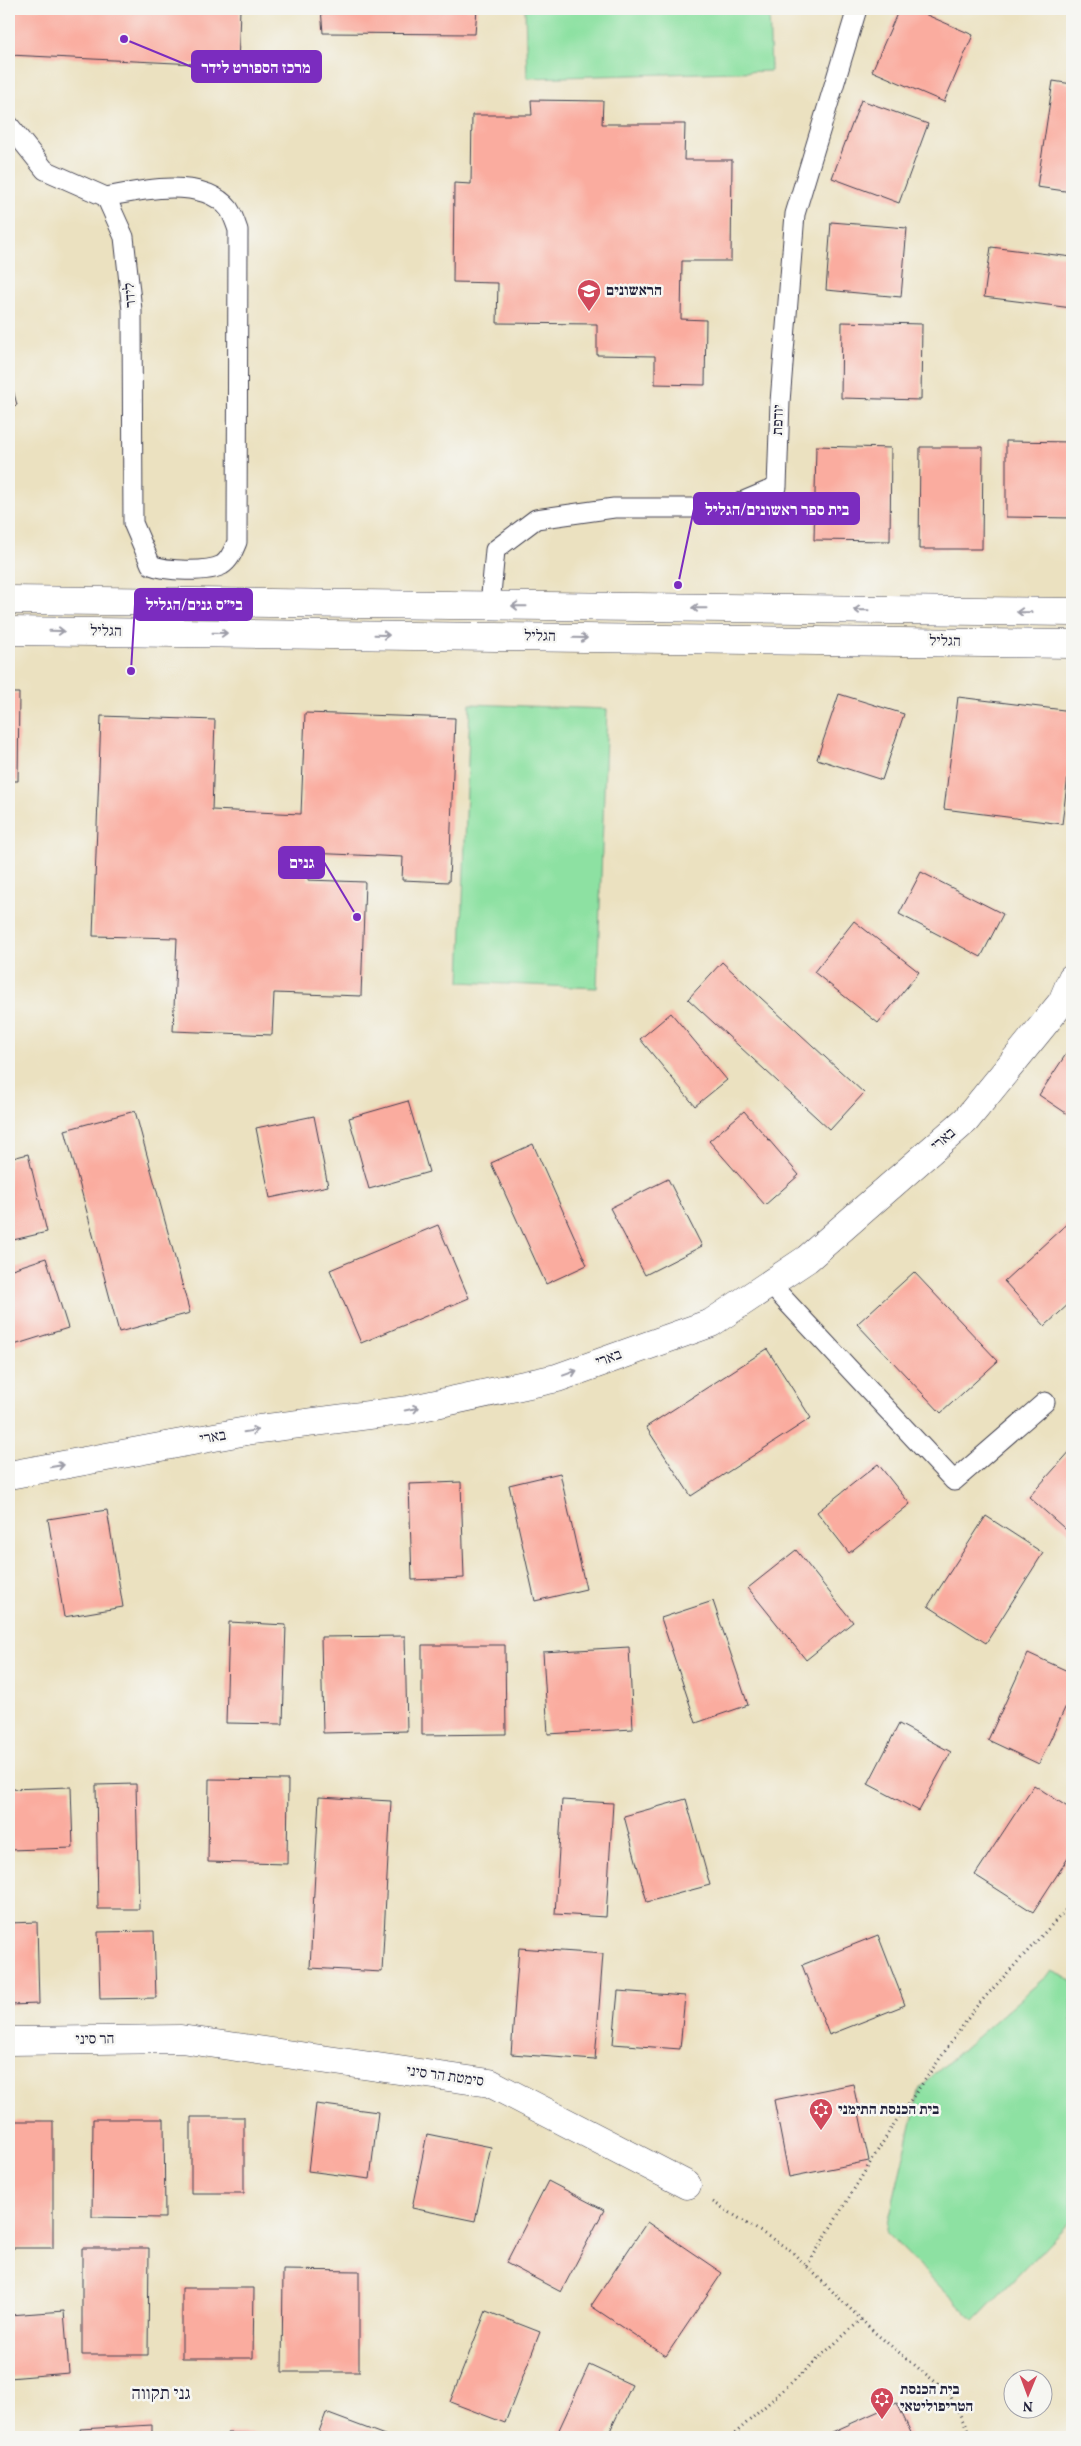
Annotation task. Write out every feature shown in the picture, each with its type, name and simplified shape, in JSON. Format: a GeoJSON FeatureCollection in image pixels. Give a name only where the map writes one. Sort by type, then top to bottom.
{"type":"FeatureCollection","features":[{"type":"Feature","properties":{"kind":"street","name":"הגליל"},"geometry":{"type":"LineString","coordinates":[[9,600],[1072,612]]}},
{"type":"Feature","properties":{"kind":"street","name":"הגליל"},"geometry":{"type":"LineString","coordinates":[[9,631],[1072,644]]}},
{"type":"Feature","properties":{"kind":"street","name":"בארי"},"geometry":{"type":"LineString","coordinates":[[9,1475],[252,1430],[408,1410],[557,1378],[711,1323],[807,1259],[966,1120],[1062,1002],[1072,978]]}},
{"type":"Feature","properties":{"kind":"street","name":"הר סיני"},"geometry":{"type":"LineString","coordinates":[[9,2041],[180,2039]]}},
{"type":"Feature","properties":{"kind":"street","name":"סימטת הר סיני"},"geometry":{"type":"LineString","coordinates":[[180,2039],[490,2083],[687,2186]]}},
{"type":"Feature","properties":{"kind":"lane","name":"יודפת"},"geometry":{"type":"LineString","coordinates":[[490,606],[495,550],[536,519],[614,508],[727,508],[777,488],[780,402],[795,214],[857,9]]}},
{"type":"Feature","properties":{"kind":"lane"},"geometry":{"type":"LineString","coordinates":[[9,125],[45,170],[106,197]]}},
{"type":"Feature","properties":{"kind":"lane","name":"לידר"},"geometry":{"type":"LineString","coordinates":[[157,187],[190,190],[214,197],[229,209],[238,230],[237,542],[231,556],[223,564],[213,569],[159,569],[151,565],[133,523],[132,310],[124,237],[106,197],[157,187]]}},
{"type":"Feature","properties":{"kind":"lane"},"geometry":{"type":"LineString","coordinates":[[770,1284],[954,1481],[1045,1402]]}},
{"type":"Feature","properties":{"kind":"path"},"geometry":{"type":"LineString","coordinates":[[807,2266],[894,2124],[976,2006],[1072,1903]]}},
{"type":"Feature","properties":{"kind":"path"},"geometry":{"type":"LineString","coordinates":[[687,2186],[790,2250],[862,2319],[949,2393],[971,2437]]}},
{"type":"Feature","properties":{"kind":"path"},"geometry":{"type":"LineString","coordinates":[[730,2437],[862,2319]]}},
{"type":"Feature","properties":{"kind":"green space"},"geometry":{"type":"Polygon","coordinates":[[[525,9],[769,9],[771,71],[527,78],[525,9]]]}},
{"type":"Feature","properties":{"kind":"green space"},"geometry":{"type":"Polygon","coordinates":[[[470,704],[607,709],[597,988],[460,982],[470,704]]]}},
{"type":"Feature","properties":{"kind":"green space"},"geometry":{"type":"Polygon","coordinates":[[[1052,1971],[1072,1980],[1072,2219],[974,2321],[886,2232],[920,2087],[1052,1971]]]}},
{"type":"Feature","properties":{"kind":"building"},"geometry":{"type":"Polygon","coordinates":[[[10,9],[240,9],[238,66],[9,55],[10,9]]]}},
{"type":"Feature","properties":{"kind":"building"},"geometry":{"type":"Polygon","coordinates":[[[321,9],[477,9],[475,34],[323,33],[321,9]]]}},
{"type":"Feature","properties":{"kind":"building"},"geometry":{"type":"Polygon","coordinates":[[[899,9],[913,9],[973,35],[944,102],[872,71],[899,9]]]}},
{"type":"Feature","properties":{"kind":"building"},"geometry":{"type":"Polygon","coordinates":[[[1053,81],[1072,84],[1072,192],[1037,187],[1053,81]]]}},
{"type":"Feature","properties":{"kind":"building"},"geometry":{"type":"Polygon","coordinates":[[[531,100],[603,101],[602,124],[685,124],[684,160],[732,160],[731,261],[682,261],[681,319],[706,320],[705,385],[655,384],[655,356],[597,355],[597,324],[497,323],[498,283],[453,282],[454,183],[471,184],[472,115],[532,115],[531,100]]]}},
{"type":"Feature","properties":{"kind":"building"},"geometry":{"type":"Polygon","coordinates":[[[861,100],[928,124],[899,203],[832,178],[861,100]]]}},
{"type":"Feature","properties":{"kind":"building"},"geometry":{"type":"Polygon","coordinates":[[[831,222],[907,228],[901,297],[826,290],[831,222]]]}},
{"type":"Feature","properties":{"kind":"building"},"geometry":{"type":"Polygon","coordinates":[[[991,247],[1072,257],[1072,308],[984,297],[991,247]]]}},
{"type":"Feature","properties":{"kind":"building"},"geometry":{"type":"Polygon","coordinates":[[[842,322],[922,324],[921,400],[841,398],[842,322]]]}},
{"type":"Feature","properties":{"kind":"building"},"geometry":{"type":"Polygon","coordinates":[[[9,374],[17,405],[9,407],[9,374]]]}},
{"type":"Feature","properties":{"kind":"building"},"geometry":{"type":"Polygon","coordinates":[[[1006,441],[1072,442],[1072,518],[1006,517],[1006,441]]]}},
{"type":"Feature","properties":{"kind":"building"},"geometry":{"type":"Polygon","coordinates":[[[816,446],[891,448],[890,541],[814,540],[816,446]]]}},
{"type":"Feature","properties":{"kind":"building"},"geometry":{"type":"Polygon","coordinates":[[[920,447],[983,447],[982,549],[919,549],[920,447]]]}},
{"type":"Feature","properties":{"kind":"building"},"geometry":{"type":"Polygon","coordinates":[[[9,693],[19,693],[18,781],[9,781],[9,693]]]}},
{"type":"Feature","properties":{"kind":"building"},"geometry":{"type":"Polygon","coordinates":[[[839,694],[904,714],[882,780],[817,759],[839,694]]]}},
{"type":"Feature","properties":{"kind":"building"},"geometry":{"type":"Polygon","coordinates":[[[958,697],[1072,711],[1072,744],[1062,824],[944,809],[958,697]]]}},
{"type":"Feature","properties":{"kind":"building"},"geometry":{"type":"Polygon","coordinates":[[[305,713],[455,718],[449,882],[402,880],[403,857],[309,853],[308,880],[365,882],[361,996],[274,993],[272,1035],[173,1031],[177,938],[93,936],[101,716],[215,720],[212,810],[301,814],[305,713]]]}},
{"type":"Feature","properties":{"kind":"building"},"geometry":{"type":"Polygon","coordinates":[[[921,872],[1003,914],[981,957],[899,914],[921,872]]]}},
{"type":"Feature","properties":{"kind":"building"},"geometry":{"type":"Polygon","coordinates":[[[854,921],[919,972],[878,1023],[814,972],[854,921]]]}},
{"type":"Feature","properties":{"kind":"building"},"geometry":{"type":"Polygon","coordinates":[[[722,962],[864,1093],[830,1130],[688,999],[722,962]]]}},
{"type":"Feature","properties":{"kind":"building"},"geometry":{"type":"Polygon","coordinates":[[[671,1013],[727,1080],[695,1106],[640,1039],[671,1013]]]}},
{"type":"Feature","properties":{"kind":"building"},"geometry":{"type":"Polygon","coordinates":[[[1072,1045],[1072,1117],[1039,1095],[1072,1045]]]}},
{"type":"Feature","properties":{"kind":"building"},"geometry":{"type":"Polygon","coordinates":[[[408,1101],[429,1172],[369,1189],[349,1118],[408,1101]]]}},
{"type":"Feature","properties":{"kind":"building"},"geometry":{"type":"Polygon","coordinates":[[[135,1111],[190,1313],[119,1332],[65,1130],[135,1111]]]}},
{"type":"Feature","properties":{"kind":"building"},"geometry":{"type":"Polygon","coordinates":[[[744,1111],[799,1175],[765,1205],[709,1141],[744,1111]]]}},
{"type":"Feature","properties":{"kind":"building"},"geometry":{"type":"Polygon","coordinates":[[[314,1116],[328,1186],[270,1198],[256,1128],[314,1116]]]}},
{"type":"Feature","properties":{"kind":"building"},"geometry":{"type":"Polygon","coordinates":[[[533,1144],[587,1265],[546,1284],[491,1163],[533,1144]]]}},
{"type":"Feature","properties":{"kind":"building"},"geometry":{"type":"Polygon","coordinates":[[[28,1154],[47,1232],[9,1241],[9,1159],[28,1154]]]}},
{"type":"Feature","properties":{"kind":"building"},"geometry":{"type":"Polygon","coordinates":[[[668,1179],[702,1246],[645,1275],[610,1208],[668,1179]]]}},
{"type":"Feature","properties":{"kind":"building"},"geometry":{"type":"Polygon","coordinates":[[[1072,1219],[1072,1301],[1045,1326],[1004,1281],[1072,1219]]]}},
{"type":"Feature","properties":{"kind":"building"},"geometry":{"type":"Polygon","coordinates":[[[438,1225],[469,1298],[361,1343],[330,1270],[438,1225]]]}},
{"type":"Feature","properties":{"kind":"building"},"geometry":{"type":"Polygon","coordinates":[[[46,1258],[68,1328],[14,1345],[9,1329],[9,1270],[46,1258]]]}},
{"type":"Feature","properties":{"kind":"building"},"geometry":{"type":"Polygon","coordinates":[[[914,1272],[998,1361],[941,1413],[857,1324],[914,1272]]]}},
{"type":"Feature","properties":{"kind":"building"},"geometry":{"type":"Polygon","coordinates":[[[767,1349],[811,1418],[691,1496],[646,1427],[767,1349]]]}},
{"type":"Feature","properties":{"kind":"building"},"geometry":{"type":"Polygon","coordinates":[[[1072,1449],[1072,1535],[1029,1497],[1072,1449]]]}},
{"type":"Feature","properties":{"kind":"building"},"geometry":{"type":"Polygon","coordinates":[[[878,1464],[910,1504],[849,1553],[817,1512],[878,1464]]]}},
{"type":"Feature","properties":{"kind":"building"},"geometry":{"type":"Polygon","coordinates":[[[560,1473],[586,1589],[535,1601],[509,1485],[560,1473]]]}},
{"type":"Feature","properties":{"kind":"building"},"geometry":{"type":"Polygon","coordinates":[[[461,1482],[464,1578],[412,1580],[409,1484],[461,1482]]]}},
{"type":"Feature","properties":{"kind":"building"},"geometry":{"type":"Polygon","coordinates":[[[107,1510],[123,1607],[64,1617],[48,1519],[107,1510]]]}},
{"type":"Feature","properties":{"kind":"building"},"geometry":{"type":"Polygon","coordinates":[[[986,1516],[1043,1553],[986,1643],[928,1606],[986,1516]]]}},
{"type":"Feature","properties":{"kind":"building"},"geometry":{"type":"Polygon","coordinates":[[[796,1550],[853,1622],[806,1660],[748,1588],[796,1550]]]}},
{"type":"Feature","properties":{"kind":"building"},"geometry":{"type":"Polygon","coordinates":[[[713,1601],[748,1705],[696,1723],[661,1618],[713,1601]]]}},
{"type":"Feature","properties":{"kind":"building"},"geometry":{"type":"Polygon","coordinates":[[[229,1622],[286,1625],[283,1724],[226,1723],[229,1622]]]}},
{"type":"Feature","properties":{"kind":"building"},"geometry":{"type":"Polygon","coordinates":[[[405,1636],[407,1731],[323,1733],[321,1637],[405,1636]]]}},
{"type":"Feature","properties":{"kind":"building"},"geometry":{"type":"Polygon","coordinates":[[[422,1645],[505,1645],[506,1734],[422,1735],[422,1645]]]}},
{"type":"Feature","properties":{"kind":"building"},"geometry":{"type":"Polygon","coordinates":[[[629,1647],[633,1729],[548,1734],[543,1652],[629,1647]]]}},
{"type":"Feature","properties":{"kind":"building"},"geometry":{"type":"Polygon","coordinates":[[[1028,1653],[1072,1673],[1072,1693],[1039,1764],[988,1740],[1028,1653]]]}},
{"type":"Feature","properties":{"kind":"building"},"geometry":{"type":"Polygon","coordinates":[[[899,1724],[951,1752],[919,1811],[868,1784],[899,1724]]]}},
{"type":"Feature","properties":{"kind":"building"},"geometry":{"type":"Polygon","coordinates":[[[209,1779],[288,1780],[287,1864],[208,1862],[209,1779]]]}},
{"type":"Feature","properties":{"kind":"building"},"geometry":{"type":"Polygon","coordinates":[[[136,1784],[139,1909],[98,1909],[96,1785],[136,1784]]]}},
{"type":"Feature","properties":{"kind":"building"},"geometry":{"type":"Polygon","coordinates":[[[1034,1785],[1072,1810],[1072,1852],[1033,1912],[975,1875],[1034,1785]]]}},
{"type":"Feature","properties":{"kind":"building"},"geometry":{"type":"Polygon","coordinates":[[[71,1787],[73,1848],[9,1850],[9,1789],[71,1787]]]}},
{"type":"Feature","properties":{"kind":"building"},"geometry":{"type":"Polygon","coordinates":[[[319,1797],[391,1801],[382,1972],[310,1968],[319,1797]]]}},
{"type":"Feature","properties":{"kind":"building"},"geometry":{"type":"Polygon","coordinates":[[[686,1799],[710,1885],[647,1902],[624,1816],[686,1799]]]}},
{"type":"Feature","properties":{"kind":"building"},"geometry":{"type":"Polygon","coordinates":[[[562,1800],[613,1803],[606,1917],[555,1914],[562,1800]]]}},
{"type":"Feature","properties":{"kind":"building"},"geometry":{"type":"Polygon","coordinates":[[[37,1922],[39,2004],[9,2005],[9,1923],[37,1922]]]}},
{"type":"Feature","properties":{"kind":"building"},"geometry":{"type":"Polygon","coordinates":[[[154,1931],[156,1998],[100,1999],[98,1932],[154,1931]]]}},
{"type":"Feature","properties":{"kind":"building"},"geometry":{"type":"Polygon","coordinates":[[[878,1935],[905,2005],[829,2035],[802,1965],[878,1935]]]}},
{"type":"Feature","properties":{"kind":"building"},"geometry":{"type":"Polygon","coordinates":[[[519,1948],[603,1954],[595,2060],[511,2054],[519,1948]]]}},
{"type":"Feature","properties":{"kind":"building"},"geometry":{"type":"Polygon","coordinates":[[[618,1991],[685,1996],[680,2049],[613,2044],[618,1991]]]}},
{"type":"Feature","properties":{"kind":"building","name":"בית הכנסת התימני"},"geometry":{"type":"Polygon","coordinates":[[[853,2084],[869,2161],[789,2177],[774,2100],[853,2084]]]}},
{"type":"Feature","properties":{"kind":"building"},"geometry":{"type":"Polygon","coordinates":[[[316,2104],[378,2112],[370,2179],[308,2171],[316,2104]]]}},
{"type":"Feature","properties":{"kind":"building"},"geometry":{"type":"Polygon","coordinates":[[[191,2117],[244,2117],[244,2193],[191,2193],[191,2117]]]}},
{"type":"Feature","properties":{"kind":"building"},"geometry":{"type":"Polygon","coordinates":[[[93,2119],[164,2119],[165,2218],[92,2217],[93,2119]]]}},
{"type":"Feature","properties":{"kind":"building"},"geometry":{"type":"Polygon","coordinates":[[[9,2121],[53,2121],[53,2248],[9,2248],[9,2121]]]}},
{"type":"Feature","properties":{"kind":"building"},"geometry":{"type":"Polygon","coordinates":[[[427,2134],[491,2147],[475,2221],[412,2208],[427,2134]]]}},
{"type":"Feature","properties":{"kind":"building"},"geometry":{"type":"Polygon","coordinates":[[[548,2181],[604,2210],[561,2292],[506,2263],[548,2181]]]}},
{"type":"Feature","properties":{"kind":"building"},"geometry":{"type":"Polygon","coordinates":[[[647,2222],[722,2273],[666,2356],[591,2306],[647,2222]]]}},
{"type":"Feature","properties":{"kind":"building"},"geometry":{"type":"Polygon","coordinates":[[[82,2248],[149,2248],[148,2355],[82,2355],[82,2248]]]}},
{"type":"Feature","properties":{"kind":"building"},"geometry":{"type":"Polygon","coordinates":[[[283,2270],[359,2271],[359,2372],[282,2372],[283,2270]]]}},
{"type":"Feature","properties":{"kind":"building"},"geometry":{"type":"Polygon","coordinates":[[[182,2288],[254,2288],[253,2358],[182,2358],[182,2288]]]}},
{"type":"Feature","properties":{"kind":"building"},"geometry":{"type":"Polygon","coordinates":[[[64,2311],[69,2373],[9,2378],[9,2315],[64,2311]]]}},
{"type":"Feature","properties":{"kind":"building"},"geometry":{"type":"Polygon","coordinates":[[[486,2311],[540,2332],[505,2423],[450,2402],[486,2311]]]}},
{"type":"Feature","properties":{"kind":"building"},"geometry":{"type":"Polygon","coordinates":[[[589,2365],[632,2385],[607,2437],[556,2436],[589,2365]]]}},
{"type":"Feature","properties":{"kind":"building","name":"בית הכנסת הטריפוליטאי"},"geometry":{"type":"Polygon","coordinates":[[[897,2403],[913,2437],[821,2437],[897,2403]]]}},
{"type":"Feature","properties":{"kind":"building"},"geometry":{"type":"Polygon","coordinates":[[[326,2413],[390,2437],[317,2437],[326,2413]]]}},
{"type":"Feature","properties":{"kind":"building"},"geometry":{"type":"Polygon","coordinates":[[[152,2425],[152,2437],[81,2437],[80,2429],[152,2425]]]}},
{"type":"Feature","properties":{"kind":"building"},"geometry":{"type":"Polygon","coordinates":[[[227,2433],[278,2434],[278,2437],[227,2437],[227,2433]]]}},
{"type":"Feature","properties":{"kind":"place","name":"מרכז הספורט לידר"},"geometry":{"type":"Point","coordinates":[124,39]}},
{"type":"Feature","properties":{"kind":"place","name":"הראשונים"},"geometry":{"type":"Point","coordinates":[589,312]}},
{"type":"Feature","properties":{"kind":"place","name":"בית ספר ראשונים/הגליל"},"geometry":{"type":"Point","coordinates":[678,585]}},
{"type":"Feature","properties":{"kind":"place","name":"בי״ס גנים/הגליל"},"geometry":{"type":"Point","coordinates":[131,671]}},
{"type":"Feature","properties":{"kind":"place","name":"גנים"},"geometry":{"type":"Point","coordinates":[357,917]}},
{"type":"Feature","properties":{"kind":"place","name":"בית הכנסת התימני"},"geometry":{"type":"Point","coordinates":[821,2131]}},
{"type":"Feature","properties":{"kind":"place","name":"בית הכנסת הטריפוליטאי"},"geometry":{"type":"Point","coordinates":[882,2420]}},
{"type":"Feature","properties":{"kind":"district","name":"גני תקווה"},"geometry":{"type":"Point","coordinates":[161,2394]}}]}
